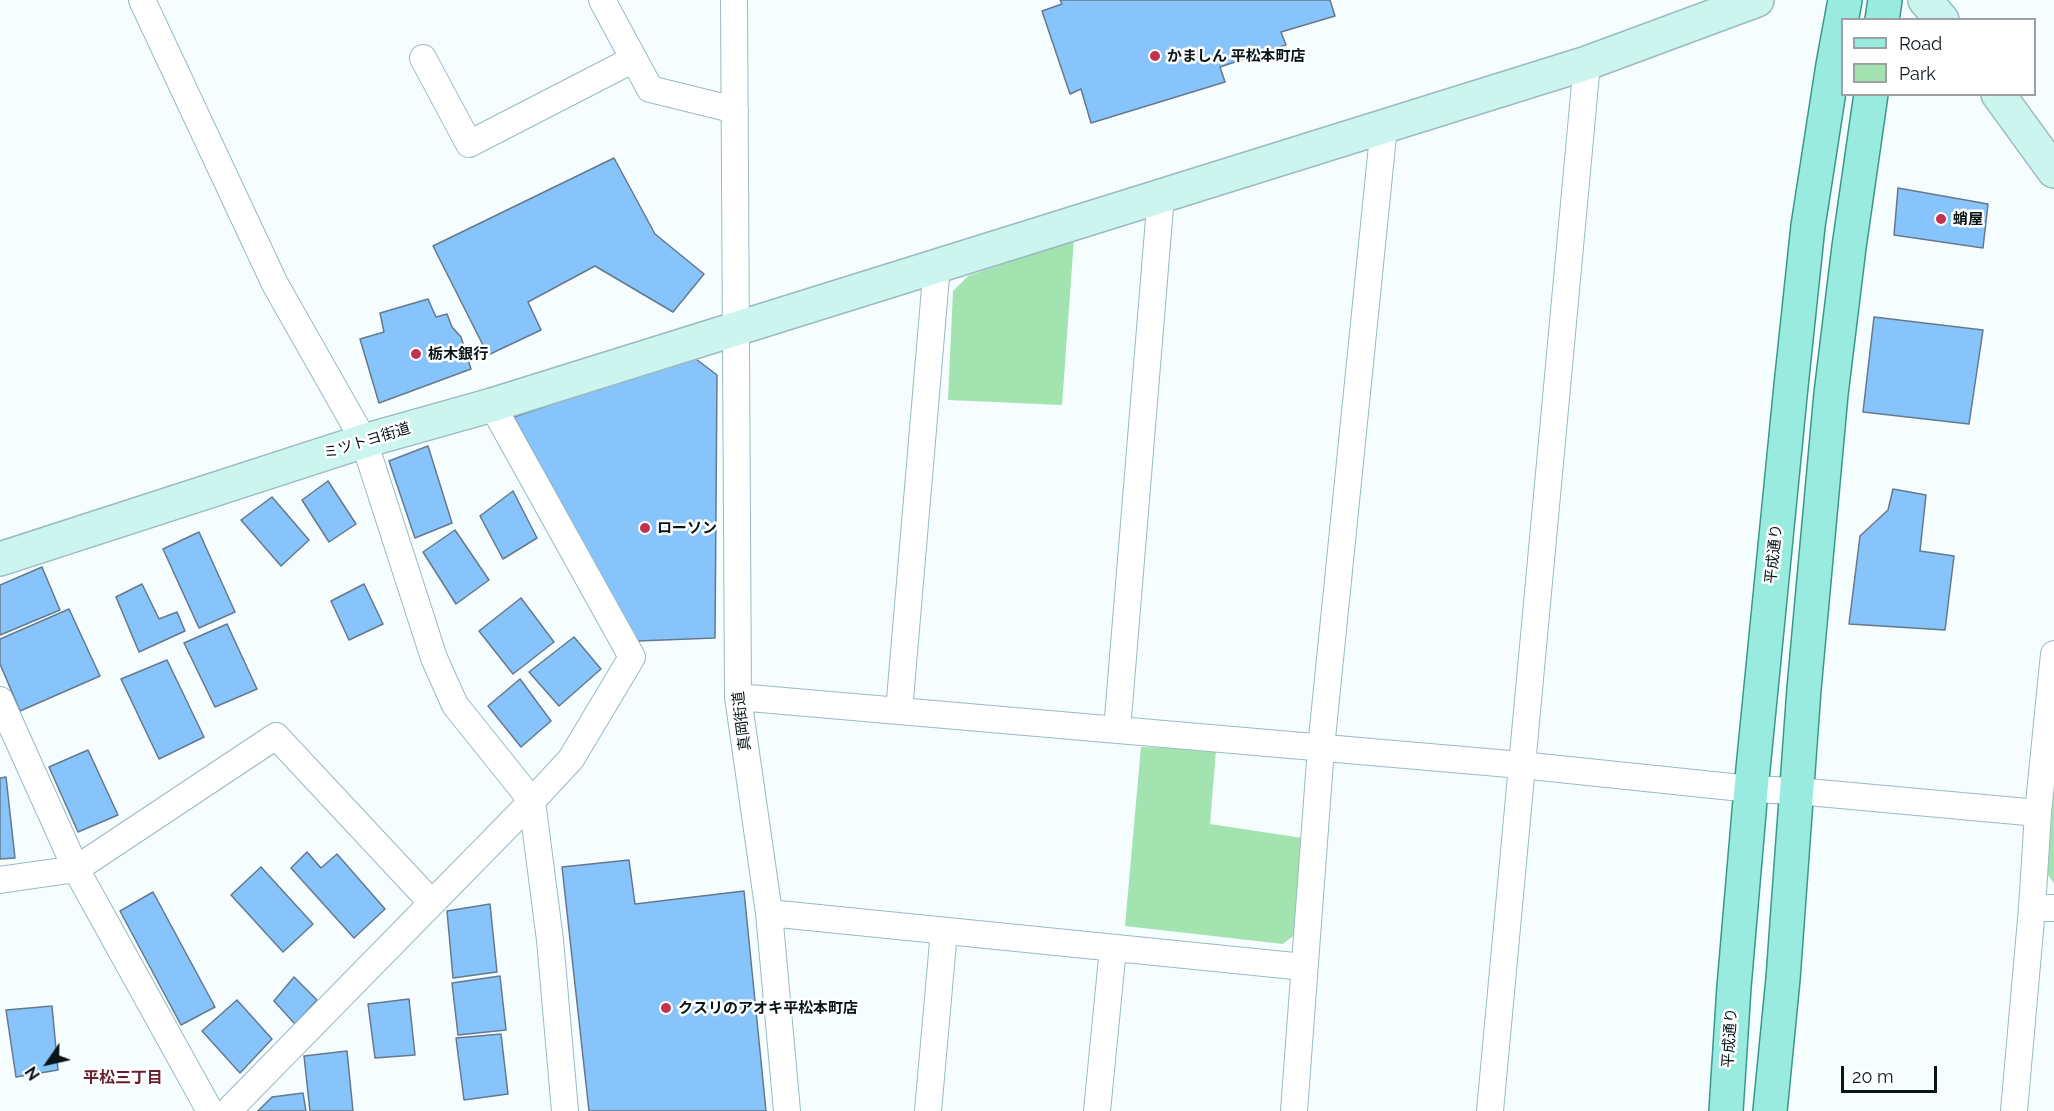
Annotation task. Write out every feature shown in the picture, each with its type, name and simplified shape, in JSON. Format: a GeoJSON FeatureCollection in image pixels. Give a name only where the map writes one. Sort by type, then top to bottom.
{"type":"FeatureCollection","features":[{"type":"Feature","properties":{"kind":"main road","name":"平成通り"},"geometry":{"type":"LineString","coordinates":[[1842,18],[1845,0]]}},
{"type":"Feature","properties":{"kind":"main road"},"geometry":{"type":"LineString","coordinates":[[1882,18],[1886,0]]}},
{"type":"Feature","properties":{"kind":"main road","name":"平成通り"},"geometry":{"type":"LineString","coordinates":[[1726,1111],[1751,789],[1808,226],[1841,22]]}},
{"type":"Feature","properties":{"kind":"main road"},"geometry":{"type":"LineString","coordinates":[[1770,1111],[1783,979],[1804,689],[1831,394],[1871,96]]}},
{"type":"Feature","properties":{"kind":"street"},"geometry":{"type":"LineString","coordinates":[[142,0],[275,284],[364,441],[434,658],[455,705],[532,801],[550,940],[565,1111]]}},
{"type":"Feature","properties":{"kind":"street"},"geometry":{"type":"LineString","coordinates":[[602,0],[650,89],[735,110]]}},
{"type":"Feature","properties":{"kind":"street","name":"真岡街道"},"geometry":{"type":"LineString","coordinates":[[734,0],[738,697],[769,913],[787,1111]]}},
{"type":"Feature","properties":{"kind":"street","name":"ミツトヨ街道"},"geometry":{"type":"LineString","coordinates":[[0,559],[364,441],[492,405],[1587,63],[1757,0]]}},
{"type":"Feature","properties":{"kind":"street"},"geometry":{"type":"LineString","coordinates":[[1925,0],[1940,18]]}},
{"type":"Feature","properties":{"kind":"street"},"geometry":{"type":"LineString","coordinates":[[423,58],[469,144],[634,59]]}},
{"type":"Feature","properties":{"kind":"street"},"geometry":{"type":"LineString","coordinates":[[1490,1111],[1587,63]]}},
{"type":"Feature","properties":{"kind":"street"},"geometry":{"type":"LineString","coordinates":[[1999,96],[2054,171]]}},
{"type":"Feature","properties":{"kind":"street"},"geometry":{"type":"LineString","coordinates":[[1294,1111],[1321,747],[1384,126]]}},
{"type":"Feature","properties":{"kind":"street"},"geometry":{"type":"LineString","coordinates":[[1117,730],[1161,195]]}},
{"type":"Feature","properties":{"kind":"street"},"geometry":{"type":"LineString","coordinates":[[899,711],[937,265]]}},
{"type":"Feature","properties":{"kind":"street"},"geometry":{"type":"LineString","coordinates":[[228,1111],[571,759],[632,657],[492,405]]}},
{"type":"Feature","properties":{"kind":"street"},"geometry":{"type":"LineString","coordinates":[[2014,1111],[2043,908],[2038,813],[2054,654]]}},
{"type":"Feature","properties":{"kind":"street"},"geometry":{"type":"LineString","coordinates":[[738,697],[1321,747],[1751,789],[1797,791],[2038,813]]}},
{"type":"Feature","properties":{"kind":"street"},"geometry":{"type":"LineString","coordinates":[[0,700],[76,869],[210,1111]]}},
{"type":"Feature","properties":{"kind":"street"},"geometry":{"type":"LineString","coordinates":[[0,880],[76,869],[276,736],[432,903]]}},
{"type":"Feature","properties":{"kind":"street"},"geometry":{"type":"LineString","coordinates":[[769,913],[1304,968]]}},
{"type":"Feature","properties":{"kind":"street"},"geometry":{"type":"LineString","coordinates":[[928,1111],[944,931]]}},
{"type":"Feature","properties":{"kind":"street"},"geometry":{"type":"LineString","coordinates":[[1097,1111],[1113,948]]}},
{"type":"Feature","properties":{"kind":"green space"},"geometry":{"type":"Polygon","coordinates":[[[1074,239],[1062,405],[948,400],[953,291],[968,276],[1074,239]]]}},
{"type":"Feature","properties":{"kind":"green space"},"geometry":{"type":"Polygon","coordinates":[[[1141,747],[1216,750],[1210,824],[1309,839],[1302,929],[1283,944],[1125,926],[1141,747]]]}},
{"type":"Feature","properties":{"kind":"green space"},"geometry":{"type":"Polygon","coordinates":[[[2054,787],[2054,883],[2047,874],[2054,787]]]}},
{"type":"Feature","properties":{"kind":"building","name":"かましん 平松本町店"},"geometry":{"type":"Polygon","coordinates":[[[1060,0],[1330,0],[1335,16],[1281,32],[1286,45],[1220,67],[1225,82],[1091,123],[1081,89],[1070,94],[1042,11],[1062,4],[1060,0]]]}},
{"type":"Feature","properties":{"kind":"building"},"geometry":{"type":"Polygon","coordinates":[[[614,158],[655,234],[704,274],[673,312],[595,266],[528,302],[541,330],[488,355],[433,246],[614,158]]]}},
{"type":"Feature","properties":{"kind":"building","name":"蛸屋"},"geometry":{"type":"Polygon","coordinates":[[[1898,188],[1988,204],[1983,248],[1894,235],[1898,188]]]}},
{"type":"Feature","properties":{"kind":"building","name":"栃木銀行"},"geometry":{"type":"Polygon","coordinates":[[[428,299],[436,317],[447,314],[452,327],[461,337],[471,369],[379,403],[360,339],[384,332],[380,313],[428,299]]]}},
{"type":"Feature","properties":{"kind":"building"},"geometry":{"type":"Polygon","coordinates":[[[1874,317],[1983,330],[1969,424],[1863,412],[1874,317]]]}},
{"type":"Feature","properties":{"kind":"building","name":"ローソン"},"geometry":{"type":"Polygon","coordinates":[[[692,356],[717,375],[715,638],[637,641],[514,417],[692,356]]]}},
{"type":"Feature","properties":{"kind":"building"},"geometry":{"type":"Polygon","coordinates":[[[428,446],[452,523],[415,538],[389,461],[428,446]]]}},
{"type":"Feature","properties":{"kind":"building"},"geometry":{"type":"Polygon","coordinates":[[[328,481],[356,524],[329,542],[302,500],[328,481]]]}},
{"type":"Feature","properties":{"kind":"building"},"geometry":{"type":"Polygon","coordinates":[[[1893,489],[1926,495],[1920,551],[1954,556],[1945,630],[1849,624],[1860,536],[1888,510],[1893,489]]]}},
{"type":"Feature","properties":{"kind":"building"},"geometry":{"type":"Polygon","coordinates":[[[513,491],[537,538],[503,559],[480,516],[513,491]]]}},
{"type":"Feature","properties":{"kind":"building"},"geometry":{"type":"Polygon","coordinates":[[[272,497],[309,540],[281,566],[241,520],[272,497]]]}},
{"type":"Feature","properties":{"kind":"building"},"geometry":{"type":"Polygon","coordinates":[[[455,530],[489,580],[456,604],[423,552],[455,530]]]}},
{"type":"Feature","properties":{"kind":"building"},"geometry":{"type":"Polygon","coordinates":[[[199,532],[235,612],[199,628],[163,549],[199,532]]]}},
{"type":"Feature","properties":{"kind":"building"},"geometry":{"type":"Polygon","coordinates":[[[42,567],[60,610],[0,635],[0,585],[42,567]]]}},
{"type":"Feature","properties":{"kind":"building"},"geometry":{"type":"Polygon","coordinates":[[[142,584],[159,619],[177,612],[185,631],[139,652],[116,597],[142,584]]]}},
{"type":"Feature","properties":{"kind":"building"},"geometry":{"type":"Polygon","coordinates":[[[364,584],[383,624],[349,640],[331,601],[364,584]]]}},
{"type":"Feature","properties":{"kind":"building"},"geometry":{"type":"Polygon","coordinates":[[[521,598],[554,642],[513,674],[479,631],[521,598]]]}},
{"type":"Feature","properties":{"kind":"building"},"geometry":{"type":"Polygon","coordinates":[[[69,609],[100,676],[20,711],[0,664],[0,639],[69,609]]]}},
{"type":"Feature","properties":{"kind":"building"},"geometry":{"type":"Polygon","coordinates":[[[227,624],[257,689],[215,707],[184,643],[227,624]]]}},
{"type":"Feature","properties":{"kind":"building"},"geometry":{"type":"Polygon","coordinates":[[[574,637],[601,669],[559,706],[529,672],[574,637]]]}},
{"type":"Feature","properties":{"kind":"building"},"geometry":{"type":"Polygon","coordinates":[[[167,660],[204,737],[159,759],[121,679],[167,660]]]}},
{"type":"Feature","properties":{"kind":"building"},"geometry":{"type":"Polygon","coordinates":[[[520,679],[551,721],[521,747],[488,706],[520,679]]]}},
{"type":"Feature","properties":{"kind":"building"},"geometry":{"type":"Polygon","coordinates":[[[88,750],[118,815],[78,832],[49,767],[88,750]]]}},
{"type":"Feature","properties":{"kind":"building"},"geometry":{"type":"Polygon","coordinates":[[[6,777],[15,858],[0,859],[0,778],[6,777]]]}},
{"type":"Feature","properties":{"kind":"building"},"geometry":{"type":"Polygon","coordinates":[[[307,852],[321,868],[337,854],[385,909],[354,938],[291,868],[307,852]]]}},
{"type":"Feature","properties":{"kind":"building","name":"クスリのアオキ平松本町店"},"geometry":{"type":"Polygon","coordinates":[[[629,860],[635,904],[744,891],[766,1111],[589,1111],[562,867],[629,860]]]}},
{"type":"Feature","properties":{"kind":"building"},"geometry":{"type":"Polygon","coordinates":[[[261,867],[313,924],[283,952],[231,895],[261,867]]]}},
{"type":"Feature","properties":{"kind":"building"},"geometry":{"type":"Polygon","coordinates":[[[153,892],[215,1007],[181,1025],[120,911],[153,892]]]}},
{"type":"Feature","properties":{"kind":"building"},"geometry":{"type":"Polygon","coordinates":[[[490,904],[497,972],[453,978],[447,911],[490,904]]]}},
{"type":"Feature","properties":{"kind":"building"},"geometry":{"type":"Polygon","coordinates":[[[500,976],[506,1030],[458,1035],[452,983],[500,976]]]}},
{"type":"Feature","properties":{"kind":"building"},"geometry":{"type":"Polygon","coordinates":[[[294,977],[317,1000],[295,1024],[274,1001],[294,977]]]}},
{"type":"Feature","properties":{"kind":"building"},"geometry":{"type":"Polygon","coordinates":[[[409,999],[415,1055],[375,1058],[368,1004],[409,999]]]}},
{"type":"Feature","properties":{"kind":"building"},"geometry":{"type":"Polygon","coordinates":[[[237,1000],[272,1039],[240,1073],[202,1031],[237,1000]]]}},
{"type":"Feature","properties":{"kind":"building"},"geometry":{"type":"Polygon","coordinates":[[[52,1006],[58,1070],[16,1077],[6,1010],[52,1006]]]}},
{"type":"Feature","properties":{"kind":"building"},"geometry":{"type":"Polygon","coordinates":[[[501,1034],[508,1094],[464,1100],[456,1038],[501,1034]]]}},
{"type":"Feature","properties":{"kind":"building"},"geometry":{"type":"Polygon","coordinates":[[[347,1051],[353,1111],[310,1111],[304,1056],[347,1051]]]}},
{"type":"Feature","properties":{"kind":"building"},"geometry":{"type":"Polygon","coordinates":[[[303,1093],[306,1111],[258,1111],[272,1097],[303,1093]]]}},
{"type":"Feature","properties":{"kind":"place","name":"かましん 平松本町店"},"geometry":{"type":"Point","coordinates":[1155,56]}},
{"type":"Feature","properties":{"kind":"place","name":"蛸屋"},"geometry":{"type":"Point","coordinates":[1941,219]}},
{"type":"Feature","properties":{"kind":"place","name":"栃木銀行"},"geometry":{"type":"Point","coordinates":[416,354]}},
{"type":"Feature","properties":{"kind":"place","name":"ローソン"},"geometry":{"type":"Point","coordinates":[645,528]}},
{"type":"Feature","properties":{"kind":"place","name":"クスリのアオキ平松本町店"},"geometry":{"type":"Point","coordinates":[666,1008]}},
{"type":"Feature","properties":{"kind":"district","name":"平松三丁目"},"geometry":{"type":"Point","coordinates":[123,1078]}}]}
